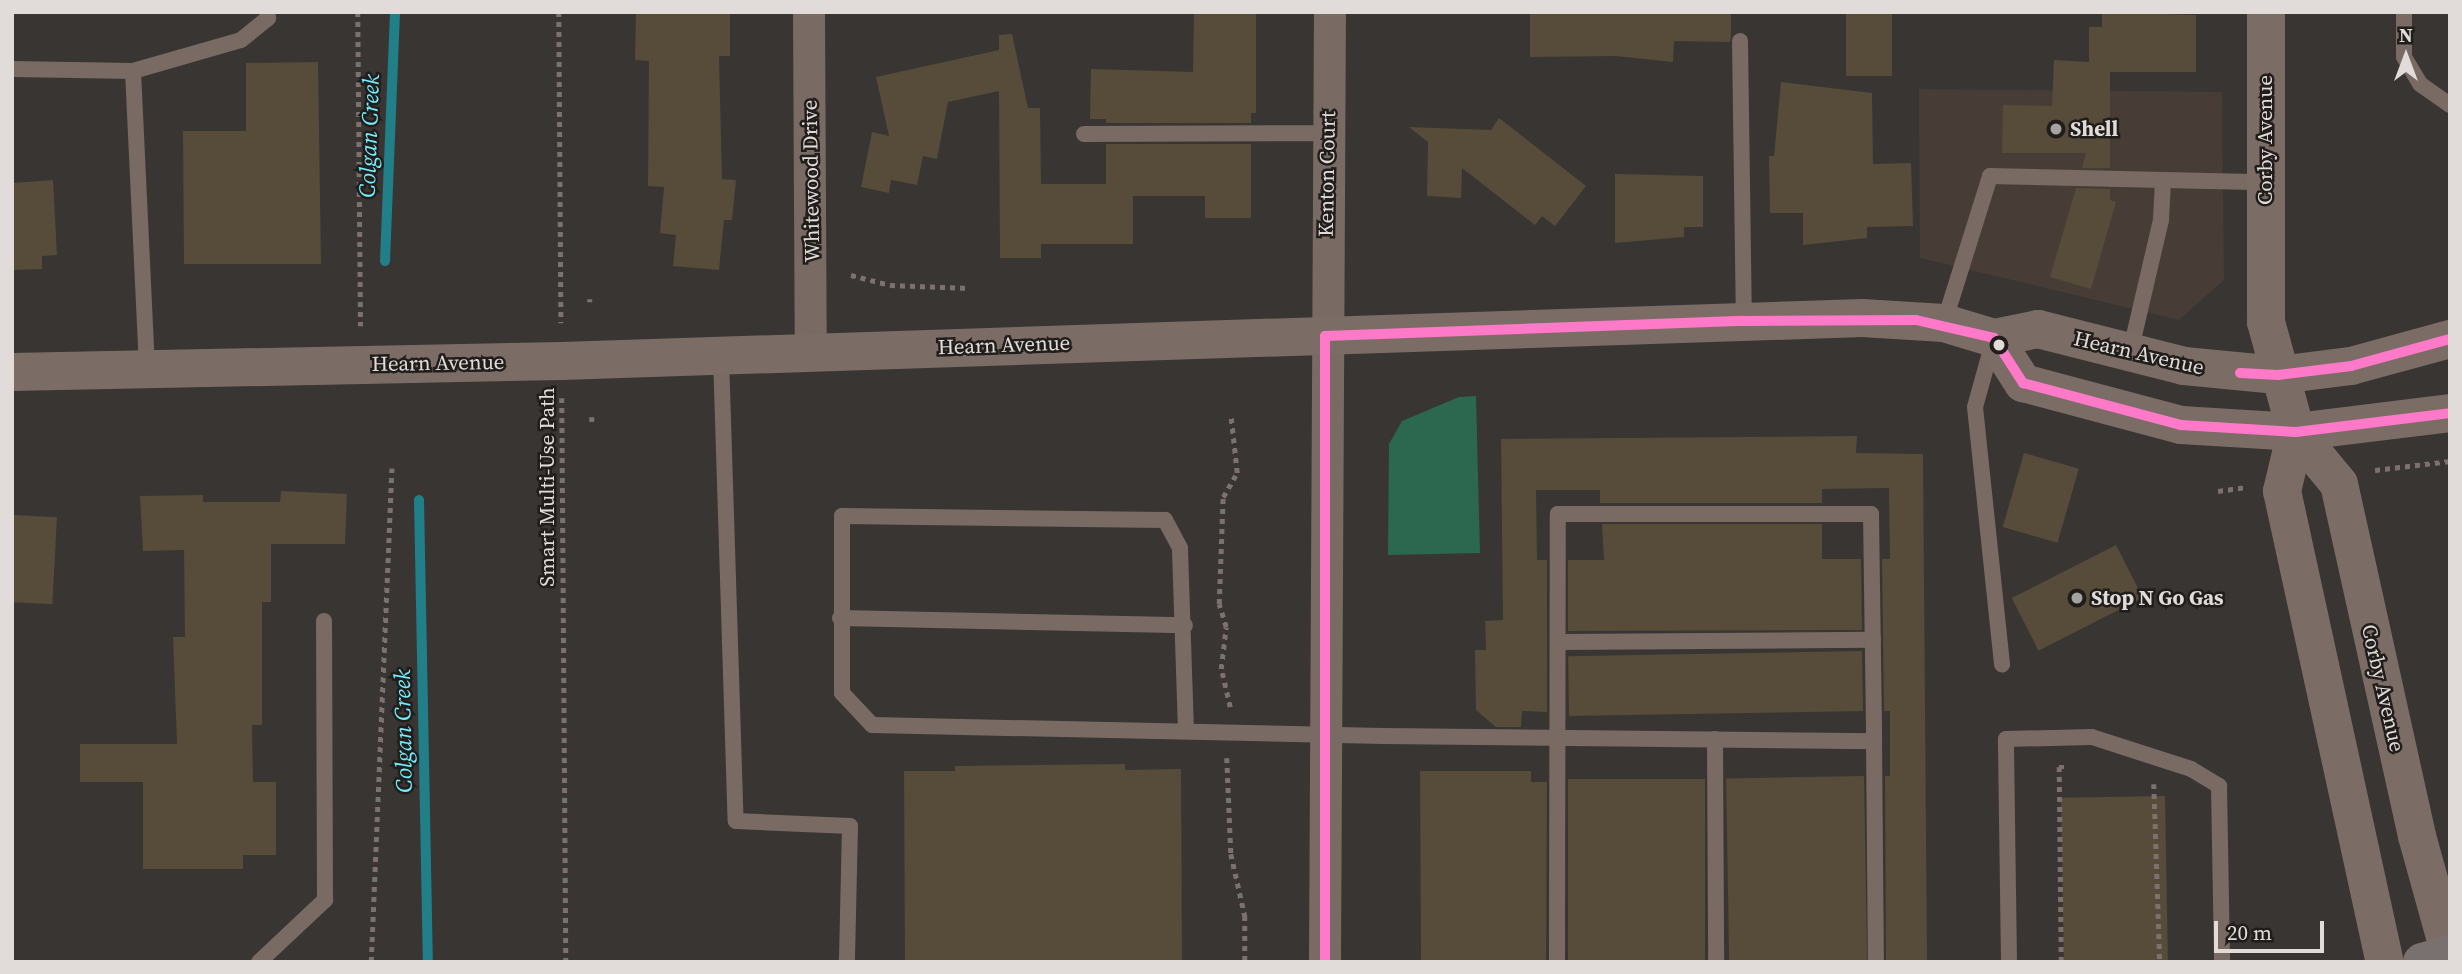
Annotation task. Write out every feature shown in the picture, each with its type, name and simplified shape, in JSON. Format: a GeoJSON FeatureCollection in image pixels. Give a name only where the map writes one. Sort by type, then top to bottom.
{"type":"FeatureCollection","features":[{"type":"Feature","properties":{"kind":"highway"},"geometry":{"type":"LineString","coordinates":[[2422,962],[2450,954]]}},
{"type":"Feature","properties":{"kind":"main road","name":"Corby Avenue"},"geometry":{"type":"LineString","coordinates":[[2266,12],[2266,322],[2277,375],[2296,432],[2339,484],[2414,823],[2450,954]]}},
{"type":"Feature","properties":{"kind":"main road","name":"Hearn Avenue"},"geometry":{"type":"LineString","coordinates":[[12,372],[562,361],[811,350],[1862,318],[1944,323],[1994,338],[2038,329],[2129,353],[2217,371],[2277,375],[2351,366],[2450,339]]}},
{"type":"Feature","properties":{"kind":"main road"},"geometry":{"type":"LineString","coordinates":[[1994,338],[2023,383],[2181,425],[2296,432],[2450,413]]}},
{"type":"Feature","properties":{"kind":"main road"},"geometry":{"type":"LineString","coordinates":[[2296,432],[2282,491],[2385,962]]}},
{"type":"Feature","properties":{"kind":"street","name":"Whitewood Drive"},"geometry":{"type":"LineString","coordinates":[[809,12],[811,350]]}},
{"type":"Feature","properties":{"kind":"street","name":"Kenton Court"},"geometry":{"type":"LineString","coordinates":[[1325,962],[1325,336],[1330,12]]}},
{"type":"Feature","properties":{"kind":"lane"},"geometry":{"type":"LineString","coordinates":[[12,69],[133,71],[242,40],[268,18],[267,12]]}},
{"type":"Feature","properties":{"kind":"lane"},"geometry":{"type":"LineString","coordinates":[[2404,12],[2404,57],[2420,84],[2450,105]]}},
{"type":"Feature","properties":{"kind":"lane"},"geometry":{"type":"LineString","coordinates":[[1740,41],[1744,321]]}},
{"type":"Feature","properties":{"kind":"lane"},"geometry":{"type":"LineString","coordinates":[[133,71],[147,369]]}},
{"type":"Feature","properties":{"kind":"lane"},"geometry":{"type":"LineString","coordinates":[[1084,134],[1328,133]]}},
{"type":"Feature","properties":{"kind":"lane"},"geometry":{"type":"LineString","coordinates":[[1944,323],[1956,272],[1990,176],[2264,182]]}},
{"type":"Feature","properties":{"kind":"lane"},"geometry":{"type":"LineString","coordinates":[[2129,353],[2161,220],[2163,180]]}},
{"type":"Feature","properties":{"kind":"lane"},"geometry":{"type":"LineString","coordinates":[[1994,338],[1975,407],[2002,665]]}},
{"type":"Feature","properties":{"kind":"lane"},"geometry":{"type":"LineString","coordinates":[[721,354],[736,821],[850,826],[847,962]]}},
{"type":"Feature","properties":{"kind":"lane"},"geometry":{"type":"LineString","coordinates":[[1557,962],[1558,514],[1871,514],[1877,962]]}},
{"type":"Feature","properties":{"kind":"lane"},"geometry":{"type":"LineString","coordinates":[[1186,731],[1185,625],[1180,548],[1165,520],[842,516],[842,693],[872,725],[1229,733],[1874,741]]}},
{"type":"Feature","properties":{"kind":"lane"},"geometry":{"type":"LineString","coordinates":[[840,618],[1185,625]]}},
{"type":"Feature","properties":{"kind":"lane"},"geometry":{"type":"LineString","coordinates":[[259,962],[324,900],[324,621]]}},
{"type":"Feature","properties":{"kind":"lane"},"geometry":{"type":"LineString","coordinates":[[1558,642],[1872,640]]}},
{"type":"Feature","properties":{"kind":"lane"},"geometry":{"type":"LineString","coordinates":[[2009,962],[2006,739],[2092,737],[2191,769],[2219,786],[2222,962]]}},
{"type":"Feature","properties":{"kind":"lane"},"geometry":{"type":"LineString","coordinates":[[1715,739],[1716,962]]}},
{"type":"Feature","properties":{"kind":"path"},"geometry":{"type":"LineString","coordinates":[[358,12],[361,364]]}},
{"type":"Feature","properties":{"kind":"path","name":"Smart Multi-Use Path"},"geometry":{"type":"LineString","coordinates":[[559,12],[565,962]]}},
{"type":"Feature","properties":{"kind":"path"},"geometry":{"type":"LineString","coordinates":[[851,275],[890,285],[970,288]]}},
{"type":"Feature","properties":{"kind":"path"},"geometry":{"type":"LineString","coordinates":[[592,416],[592,425]]}},
{"type":"Feature","properties":{"kind":"path"},"geometry":{"type":"LineString","coordinates":[[1231,418],[1237,473],[1223,497],[1219,604],[1226,627],[1221,669],[1231,706],[1231,854],[1245,916],[1245,962]]}},
{"type":"Feature","properties":{"kind":"path"},"geometry":{"type":"LineString","coordinates":[[2396,467],[2450,461]]}},
{"type":"Feature","properties":{"kind":"path"},"geometry":{"type":"LineString","coordinates":[[370,962],[392,468]]}},
{"type":"Feature","properties":{"kind":"path"},"geometry":{"type":"LineString","coordinates":[[2061,962],[2059,767],[2070,767]]}},
{"type":"Feature","properties":{"kind":"path"},"geometry":{"type":"LineString","coordinates":[[2142,780],[2154,783],[2160,962]]}},
{"type":"Feature","properties":{"kind":"shaded area"},"geometry":{"type":"Polygon","coordinates":[[[1919,89],[2222,92],[2224,280],[2179,320],[1920,258],[1919,89]]]}},
{"type":"Feature","properties":{"kind":"green space"},"geometry":{"type":"Polygon","coordinates":[[[1476,396],[1480,553],[1388,555],[1389,444],[1402,421],[1459,397],[1476,396]]]}},
{"type":"Feature","properties":{"kind":"building"},"geometry":{"type":"Polygon","coordinates":[[[636,12],[730,13],[730,56],[719,56],[722,179],[736,180],[732,220],[724,220],[719,270],[673,266],[676,235],[660,233],[664,187],[648,186],[649,61],[635,60],[636,12]]]}},
{"type":"Feature","properties":{"kind":"building"},"geometry":{"type":"Polygon","coordinates":[[[1194,12],[1256,12],[1256,113],[1251,113],[1251,123],[1106,123],[1106,119],[1090,119],[1091,69],[1193,72],[1194,12]]]}},
{"type":"Feature","properties":{"kind":"building"},"geometry":{"type":"Polygon","coordinates":[[[1530,12],[1731,12],[1731,36],[1730,42],[1674,41],[1673,62],[1616,56],[1530,57],[1530,12]]]}},
{"type":"Feature","properties":{"kind":"building"},"geometry":{"type":"Polygon","coordinates":[[[1846,12],[1892,12],[1892,76],[1846,76],[1846,12]]]}},
{"type":"Feature","properties":{"kind":"building"},"geometry":{"type":"Polygon","coordinates":[[[2102,12],[2196,15],[2196,72],[2110,72],[2110,168],[2082,168],[2086,153],[2002,153],[2003,105],[2052,106],[2054,60],[2089,62],[2089,27],[2102,27],[2102,12]]]}},
{"type":"Feature","properties":{"kind":"building"},"geometry":{"type":"Polygon","coordinates":[[[1012,34],[1028,108],[1040,108],[1041,184],[1106,184],[1106,144],[1251,144],[1251,218],[1205,218],[1205,196],[1133,196],[1133,244],[1041,244],[1041,258],[1000,258],[999,91],[948,102],[937,159],[923,156],[917,185],[891,180],[889,193],[861,187],[872,132],[889,136],[876,77],[999,50],[999,35],[1012,34]]]}},
{"type":"Feature","properties":{"kind":"building"},"geometry":{"type":"Polygon","coordinates":[[[318,62],[321,264],[184,264],[183,131],[246,131],[246,63],[318,62]]]}},
{"type":"Feature","properties":{"kind":"building"},"geometry":{"type":"Polygon","coordinates":[[[1781,82],[1872,93],[1873,164],[1911,163],[1913,226],[1867,227],[1867,238],[1803,245],[1803,213],[1770,213],[1769,156],[1774,156],[1781,82]]]}},
{"type":"Feature","properties":{"kind":"building"},"geometry":{"type":"Polygon","coordinates":[[[1499,118],[1586,186],[1555,226],[1542,216],[1535,225],[1462,168],[1461,198],[1427,196],[1428,142],[1409,127],[1491,130],[1499,118]]]}},
{"type":"Feature","properties":{"kind":"building"},"geometry":{"type":"Polygon","coordinates":[[[1615,174],[1703,176],[1703,227],[1684,227],[1684,237],[1615,243],[1615,174]]]}},
{"type":"Feature","properties":{"kind":"building"},"geometry":{"type":"Polygon","coordinates":[[[53,180],[57,255],[42,256],[42,269],[12,270],[12,183],[53,180]]]}},
{"type":"Feature","properties":{"kind":"building"},"geometry":{"type":"Polygon","coordinates":[[[2076,188],[2110,189],[2110,200],[2116,202],[2091,289],[2050,277],[2076,188]]]}},
{"type":"Feature","properties":{"kind":"building"},"geometry":{"type":"Polygon","coordinates":[[[1857,436],[1856,453],[1923,454],[1927,962],[1886,962],[1885,776],[1890,776],[1890,711],[1884,711],[1882,559],[1890,559],[1889,488],[1822,489],[1822,503],[1600,503],[1600,490],[1536,490],[1537,560],[1547,560],[1547,712],[1522,711],[1521,727],[1496,727],[1476,710],[1475,650],[1486,650],[1485,621],[1503,620],[1501,439],[1857,436]]]}},
{"type":"Feature","properties":{"kind":"building"},"geometry":{"type":"Polygon","coordinates":[[[2024,453],[2079,469],[2058,543],[2003,527],[2024,453]]]}},
{"type":"Feature","properties":{"kind":"building"},"geometry":{"type":"Polygon","coordinates":[[[281,491],[347,494],[345,544],[271,544],[271,602],[262,602],[262,725],[252,725],[253,782],[276,782],[276,855],[243,855],[243,869],[143,869],[143,782],[80,782],[80,744],[177,744],[173,637],[185,637],[184,550],[143,551],[140,496],[203,495],[203,502],[280,502],[281,491]]]}},
{"type":"Feature","properties":{"kind":"building"},"geometry":{"type":"Polygon","coordinates":[[[13,515],[57,517],[52,604],[12,602],[13,515]]]}},
{"type":"Feature","properties":{"kind":"building"},"geometry":{"type":"Polygon","coordinates":[[[1602,524],[1822,524],[1822,559],[1861,559],[1862,630],[1568,631],[1568,560],[1604,560],[1602,524]]]}},
{"type":"Feature","properties":{"kind":"building","name":"Stop N Go Gas"},"geometry":{"type":"Polygon","coordinates":[[[2116,545],[2143,598],[2039,651],[2012,598],[2116,545]]]}},
{"type":"Feature","properties":{"kind":"building"},"geometry":{"type":"Polygon","coordinates":[[[1862,651],[1863,711],[1569,716],[1568,656],[1862,651]]]}},
{"type":"Feature","properties":{"kind":"building"},"geometry":{"type":"Polygon","coordinates":[[[1125,764],[1125,770],[1181,769],[1182,962],[905,962],[904,771],[955,771],[955,766],[1125,764]]]}},
{"type":"Feature","properties":{"kind":"building"},"geometry":{"type":"Polygon","coordinates":[[[1420,771],[1531,771],[1531,782],[1547,782],[1546,962],[1421,962],[1420,771]]]}},
{"type":"Feature","properties":{"kind":"building"},"geometry":{"type":"Polygon","coordinates":[[[1864,776],[1867,962],[1729,962],[1726,778],[1864,776]]]}},
{"type":"Feature","properties":{"kind":"building"},"geometry":{"type":"Polygon","coordinates":[[[1568,779],[1705,779],[1705,962],[1568,962],[1568,779]]]}},
{"type":"Feature","properties":{"kind":"building"},"geometry":{"type":"Polygon","coordinates":[[[2165,796],[2168,962],[2064,962],[2061,798],[2165,796]]]}},
{"type":"Feature","properties":{"kind":"waterway","name":"Colgan Creek"},"geometry":{"type":"LineString","coordinates":[[385,261],[395,12]]}},
{"type":"Feature","properties":{"kind":"waterway","name":"Colgan Creek"},"geometry":{"type":"LineString","coordinates":[[419,500],[428,962]]}},
{"type":"Feature","properties":{"kind":"transit line"},"geometry":{"type":"LineString","coordinates":[[1325,336],[1744,321],[1916,320],[1994,338],[2023,383],[2181,425],[2296,432],[2450,413]]}},
{"type":"Feature","properties":{"kind":"transit line"},"geometry":{"type":"LineString","coordinates":[[1325,336],[1325,962]]}},
{"type":"Feature","properties":{"kind":"transit line"},"geometry":{"type":"LineString","coordinates":[[2240,373],[2278,375],[2351,366],[2450,339]]}},
{"type":"Feature","properties":{"kind":"place","name":"Shell"},"geometry":{"type":"Point","coordinates":[2056,129]}},
{"type":"Feature","properties":{"kind":"place","name":"Stop N Go Gas"},"geometry":{"type":"Point","coordinates":[2077,598]}}]}
